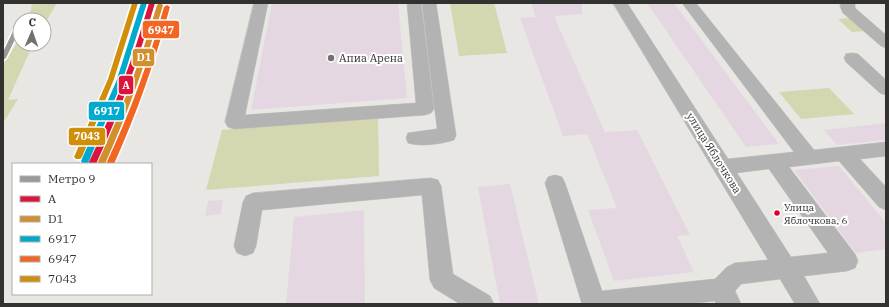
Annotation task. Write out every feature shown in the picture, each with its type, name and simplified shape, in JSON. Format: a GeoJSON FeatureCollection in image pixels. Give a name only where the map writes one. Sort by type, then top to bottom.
{"type":"FeatureCollection","features":[{"type":"Feature","properties":{"kind":"street"},"geometry":{"type":"LineString","coordinates":[[261,3],[234,122],[425,109],[414,3]]}},
{"type":"Feature","properties":{"kind":"street"},"geometry":{"type":"LineString","coordinates":[[415,138],[447,135],[429,3]]}},
{"type":"Feature","properties":{"kind":"street","name":"улица Яблочкова"},"geometry":{"type":"LineString","coordinates":[[620,3],[808,304]]}},
{"type":"Feature","properties":{"kind":"street"},"geometry":{"type":"LineString","coordinates":[[689,3],[810,158]]}},
{"type":"Feature","properties":{"kind":"street"},"geometry":{"type":"LineString","coordinates":[[848,3],[846,6],[848,10],[886,43]]}},
{"type":"Feature","properties":{"kind":"street"},"geometry":{"type":"LineString","coordinates":[[852,58],[886,89]]}},
{"type":"Feature","properties":{"kind":"street"},"geometry":{"type":"LineString","coordinates":[[723,167],[886,149]]}},
{"type":"Feature","properties":{"kind":"street"},"geometry":{"type":"LineString","coordinates":[[844,154],[886,201]]}},
{"type":"Feature","properties":{"kind":"street"},"geometry":{"type":"LineString","coordinates":[[555,183],[594,303],[725,297],[735,274],[847,262],[774,162]]}},
{"type":"Feature","properties":{"kind":"street"},"geometry":{"type":"LineString","coordinates":[[245,246],[253,202],[431,186],[442,280],[482,304]]}},
{"type":"Feature","properties":{"kind":"green space"},"geometry":{"type":"Polygon","coordinates":[[[32,3],[57,3],[52,12],[30,12],[32,3]]]}},
{"type":"Feature","properties":{"kind":"green space"},"geometry":{"type":"Polygon","coordinates":[[[450,3],[494,3],[507,53],[459,56],[450,3]]]}},
{"type":"Feature","properties":{"kind":"green space"},"geometry":{"type":"Polygon","coordinates":[[[852,18],[866,31],[852,32],[838,19],[852,18]]]}},
{"type":"Feature","properties":{"kind":"green space"},"geometry":{"type":"Polygon","coordinates":[[[12,51],[12,52],[29,52],[8,100],[18,99],[3,123],[3,65],[12,51]]]}},
{"type":"Feature","properties":{"kind":"green space"},"geometry":{"type":"Polygon","coordinates":[[[829,88],[854,114],[801,119],[779,92],[829,88]]]}},
{"type":"Feature","properties":{"kind":"green space"},"geometry":{"type":"Polygon","coordinates":[[[378,118],[379,176],[206,190],[222,130],[378,118]]]}},
{"type":"Feature","properties":{"kind":"building","name":"Апиа Арена"},"geometry":{"type":"Polygon","coordinates":[[[272,3],[398,3],[407,98],[251,110],[272,3]]]}},
{"type":"Feature","properties":{"kind":"building"},"geometry":{"type":"Polygon","coordinates":[[[531,3],[582,3],[582,14],[554,16],[605,132],[637,130],[690,235],[677,236],[694,272],[614,281],[588,210],[617,208],[587,134],[563,136],[520,18],[536,17],[531,3]]]}},
{"type":"Feature","properties":{"kind":"building"},"geometry":{"type":"Polygon","coordinates":[[[647,3],[674,3],[779,144],[746,147],[647,3]]]}},
{"type":"Feature","properties":{"kind":"building"},"geometry":{"type":"Polygon","coordinates":[[[886,123],[886,140],[837,145],[824,130],[886,123]]]}},
{"type":"Feature","properties":{"kind":"building"},"geometry":{"type":"Polygon","coordinates":[[[839,166],[886,223],[886,249],[856,253],[794,170],[839,166]]]}},
{"type":"Feature","properties":{"kind":"building"},"geometry":{"type":"Polygon","coordinates":[[[510,184],[539,304],[500,304],[478,187],[510,184]]]}},
{"type":"Feature","properties":{"kind":"building"},"geometry":{"type":"Polygon","coordinates":[[[223,200],[221,214],[205,216],[208,201],[223,200]]]}},
{"type":"Feature","properties":{"kind":"building"},"geometry":{"type":"Polygon","coordinates":[[[364,210],[365,304],[286,304],[294,217],[364,210]]]}},
{"type":"Feature","properties":{"kind":"metro line","name":"9"},"geometry":{"type":"LineString","coordinates":[[3,58],[12,39]]}},
{"type":"Feature","properties":{"kind":"transit line","name":"7043"},"geometry":{"type":"LineString","coordinates":[[78,157],[111,79],[135,3]]}},
{"type":"Feature","properties":{"kind":"transit line","name":"6917"},"geometry":{"type":"LineString","coordinates":[[85,161],[119,82],[144,3]]}},
{"type":"Feature","properties":{"kind":"transit line","name":"A"},"geometry":{"type":"LineString","coordinates":[[92,163],[126,85],[152,3]]}},
{"type":"Feature","properties":{"kind":"transit line","name":"D1"},"geometry":{"type":"LineString","coordinates":[[101,163],[134,86],[160,5]]}},
{"type":"Feature","properties":{"kind":"transit line","name":"6947"},"geometry":{"type":"LineString","coordinates":[[110,163],[142,87],[156,47],[167,7]]}},
{"type":"Feature","properties":{"kind":"place","name":"Апиа Арена"},"geometry":{"type":"Point","coordinates":[331,58]}},
{"type":"Feature","properties":{"kind":"place","name":"Улица Яблочкова, 6"},"geometry":{"type":"Point","coordinates":[777,213]}}]}
